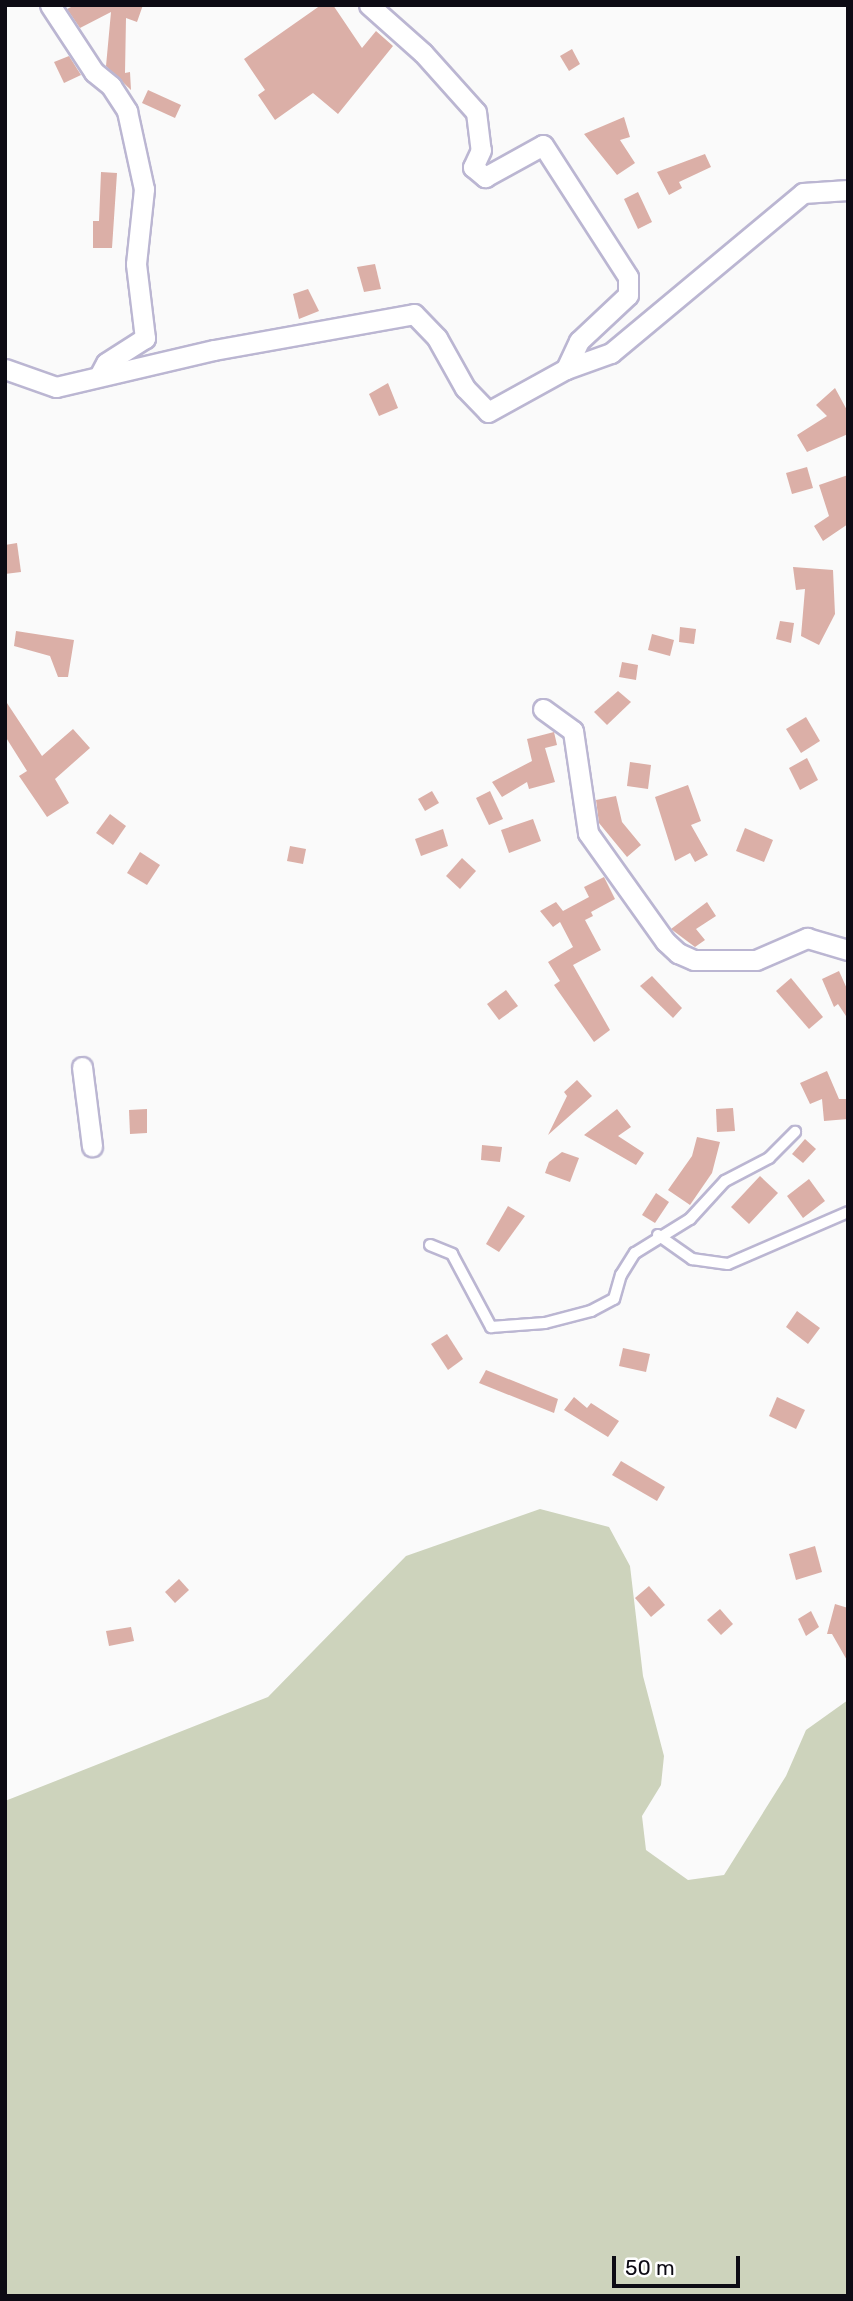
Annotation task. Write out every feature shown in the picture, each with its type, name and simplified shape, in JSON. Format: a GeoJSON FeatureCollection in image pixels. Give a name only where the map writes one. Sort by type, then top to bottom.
{"type":"FeatureCollection","features":[{"type":"Feature","properties":{"kind":"street"},"geometry":{"type":"LineString","coordinates":[[50,5],[94,72],[111,86],[127,111],[144,189],[136,264],[145,338],[106,363],[99,376]]}},
{"type":"Feature","properties":{"kind":"street"},"geometry":{"type":"LineString","coordinates":[[369,5],[423,53],[476,112],[481,150],[473,167],[485,177],[543,145],[628,277],[628,295],[602,315],[579,341],[566,369]]}},
{"type":"Feature","properties":{"kind":"street"},"geometry":{"type":"LineString","coordinates":[[5,369],[56,387],[214,350],[414,314],[437,338],[465,388],[488,412],[566,369],[611,353],[803,193],[848,190]]}},
{"type":"Feature","properties":{"kind":"street"},"geometry":{"type":"LineString","coordinates":[[543,709],[573,730],[588,833],[678,953],[694,960],[756,960],[807,939],[848,950]]}},
{"type":"Feature","properties":{"kind":"street"},"geometry":{"type":"LineString","coordinates":[[82,1067],[92,1146]]}},
{"type":"Feature","properties":{"kind":"lane"},"geometry":{"type":"LineString","coordinates":[[430,1245],[452,1254],[491,1327],[545,1323],[591,1311],[614,1299],[621,1275],[635,1253],[658,1235],[690,1219],[725,1181],[769,1158],[795,1132]]}},
{"type":"Feature","properties":{"kind":"lane"},"geometry":{"type":"LineString","coordinates":[[658,1235],[692,1259],[728,1264],[848,1212]]}},
{"type":"Feature","properties":{"kind":"green space"},"geometry":{"type":"Polygon","coordinates":[[[540,1509],[609,1527],[630,1566],[643,1676],[664,1756],[661,1785],[642,1816],[646,1850],[688,1880],[724,1875],[786,1776],[806,1730],[848,1700],[848,2296],[5,2296],[5,1801],[268,1697],[406,1556],[540,1509]]]}},
{"type":"Feature","properties":{"kind":"building"},"geometry":{"type":"Polygon","coordinates":[[[75,5],[143,5],[137,22],[126,18],[125,73],[130,72],[131,90],[106,66],[111,12],[80,28],[67,9],[75,5]]]}},
{"type":"Feature","properties":{"kind":"building"},"geometry":{"type":"Polygon","coordinates":[[[321,5],[333,5],[362,48],[376,31],[393,46],[338,114],[313,93],[275,120],[258,95],[265,90],[244,59],[321,5]]]}},
{"type":"Feature","properties":{"kind":"building"},"geometry":{"type":"Polygon","coordinates":[[[572,49],[580,64],[569,71],[560,56],[572,49]]]}},
{"type":"Feature","properties":{"kind":"building"},"geometry":{"type":"Polygon","coordinates":[[[69,56],[81,75],[64,83],[54,62],[69,56]]]}},
{"type":"Feature","properties":{"kind":"building"},"geometry":{"type":"Polygon","coordinates":[[[148,90],[181,105],[175,118],[142,103],[148,90]]]}},
{"type":"Feature","properties":{"kind":"building"},"geometry":{"type":"Polygon","coordinates":[[[624,117],[630,137],[620,140],[635,163],[617,175],[584,134],[624,117]]]}},
{"type":"Feature","properties":{"kind":"building"},"geometry":{"type":"Polygon","coordinates":[[[705,154],[711,167],[679,182],[682,188],[669,195],[657,172],[705,154]]]}},
{"type":"Feature","properties":{"kind":"building"},"geometry":{"type":"Polygon","coordinates":[[[101,172],[117,173],[112,248],[93,248],[93,221],[99,221],[101,172]]]}},
{"type":"Feature","properties":{"kind":"building"},"geometry":{"type":"Polygon","coordinates":[[[638,192],[652,222],[638,229],[624,199],[638,192]]]}},
{"type":"Feature","properties":{"kind":"building"},"geometry":{"type":"Polygon","coordinates":[[[375,264],[381,289],[364,292],[357,267],[375,264]]]}},
{"type":"Feature","properties":{"kind":"building"},"geometry":{"type":"Polygon","coordinates":[[[308,289],[319,311],[299,319],[293,294],[308,289]]]}},
{"type":"Feature","properties":{"kind":"building"},"geometry":{"type":"Polygon","coordinates":[[[388,383],[398,408],[379,416],[369,394],[388,383]]]}},
{"type":"Feature","properties":{"kind":"building"},"geometry":{"type":"Polygon","coordinates":[[[835,388],[848,412],[848,434],[807,452],[797,435],[827,416],[816,405],[835,388]]]}},
{"type":"Feature","properties":{"kind":"building"},"geometry":{"type":"Polygon","coordinates":[[[807,467],[813,488],[792,494],[786,473],[807,467]]]}},
{"type":"Feature","properties":{"kind":"building"},"geometry":{"type":"Polygon","coordinates":[[[848,475],[848,524],[823,541],[814,526],[829,516],[819,485],[848,475]]]}},
{"type":"Feature","properties":{"kind":"building"},"geometry":{"type":"Polygon","coordinates":[[[17,543],[21,572],[5,574],[5,545],[17,543]]]}},
{"type":"Feature","properties":{"kind":"building"},"geometry":{"type":"Polygon","coordinates":[[[793,567],[833,570],[835,614],[819,645],[801,636],[805,589],[796,590],[793,567]]]}},
{"type":"Feature","properties":{"kind":"building"},"geometry":{"type":"Polygon","coordinates":[[[780,621],[794,623],[791,643],[776,639],[780,621]]]}},
{"type":"Feature","properties":{"kind":"building"},"geometry":{"type":"Polygon","coordinates":[[[680,627],[696,629],[694,644],[679,642],[680,627]]]}},
{"type":"Feature","properties":{"kind":"building"},"geometry":{"type":"Polygon","coordinates":[[[16,631],[74,640],[68,677],[58,677],[50,656],[14,646],[16,631]]]}},
{"type":"Feature","properties":{"kind":"building"},"geometry":{"type":"Polygon","coordinates":[[[652,634],[674,640],[670,656],[648,650],[652,634]]]}},
{"type":"Feature","properties":{"kind":"building"},"geometry":{"type":"Polygon","coordinates":[[[622,662],[638,665],[636,680],[619,677],[622,662]]]}},
{"type":"Feature","properties":{"kind":"building"},"geometry":{"type":"Polygon","coordinates":[[[618,691],[631,702],[607,725],[594,712],[618,691]]]}},
{"type":"Feature","properties":{"kind":"building"},"geometry":{"type":"Polygon","coordinates":[[[5,700],[42,756],[73,729],[90,748],[55,779],[69,803],[47,817],[19,776],[27,771],[5,736],[5,700]]]}},
{"type":"Feature","properties":{"kind":"building"},"geometry":{"type":"Polygon","coordinates":[[[806,717],[820,741],[801,753],[786,729],[806,717]]]}},
{"type":"Feature","properties":{"kind":"building"},"geometry":{"type":"Polygon","coordinates":[[[554,732],[557,745],[545,748],[555,782],[529,789],[527,782],[502,797],[492,782],[532,761],[527,739],[554,732]]]}},
{"type":"Feature","properties":{"kind":"building"},"geometry":{"type":"Polygon","coordinates":[[[807,758],[818,780],[800,790],[789,768],[807,758]]]}},
{"type":"Feature","properties":{"kind":"building"},"geometry":{"type":"Polygon","coordinates":[[[630,762],[651,765],[648,789],[627,786],[630,762]]]}},
{"type":"Feature","properties":{"kind":"building"},"geometry":{"type":"Polygon","coordinates":[[[688,785],[701,821],[691,825],[708,855],[695,862],[690,853],[675,861],[655,797],[688,785]]]}},
{"type":"Feature","properties":{"kind":"building"},"geometry":{"type":"Polygon","coordinates":[[[432,791],[439,803],[425,811],[418,799],[432,791]]]}},
{"type":"Feature","properties":{"kind":"building"},"geometry":{"type":"Polygon","coordinates":[[[490,791],[503,819],[489,825],[476,798],[490,791]]]}},
{"type":"Feature","properties":{"kind":"building"},"geometry":{"type":"Polygon","coordinates":[[[616,796],[622,822],[641,845],[627,857],[599,823],[596,800],[616,796]]]}},
{"type":"Feature","properties":{"kind":"building"},"geometry":{"type":"Polygon","coordinates":[[[110,814],[126,826],[113,845],[96,833],[110,814]]]}},
{"type":"Feature","properties":{"kind":"building"},"geometry":{"type":"Polygon","coordinates":[[[533,819],[541,841],[509,853],[501,830],[533,819]]]}},
{"type":"Feature","properties":{"kind":"building"},"geometry":{"type":"Polygon","coordinates":[[[745,828],[773,840],[764,862],[736,851],[745,828]]]}},
{"type":"Feature","properties":{"kind":"building"},"geometry":{"type":"Polygon","coordinates":[[[443,829],[448,846],[421,856],[415,839],[443,829]]]}},
{"type":"Feature","properties":{"kind":"building"},"geometry":{"type":"Polygon","coordinates":[[[290,846],[306,849],[303,864],[287,861],[290,846]]]}},
{"type":"Feature","properties":{"kind":"building"},"geometry":{"type":"Polygon","coordinates":[[[140,852],[160,865],[147,885],[127,873],[140,852]]]}},
{"type":"Feature","properties":{"kind":"building"},"geometry":{"type":"Polygon","coordinates":[[[462,858],[476,871],[460,889],[446,876],[462,858]]]}},
{"type":"Feature","properties":{"kind":"building"},"geometry":{"type":"Polygon","coordinates":[[[604,877],[615,899],[591,912],[593,916],[585,920],[601,950],[573,965],[610,1030],[594,1042],[554,985],[560,981],[548,962],[573,947],[560,922],[553,927],[540,911],[556,902],[563,911],[589,897],[584,887],[604,877]]]}},
{"type":"Feature","properties":{"kind":"building"},"geometry":{"type":"Polygon","coordinates":[[[707,902],[716,916],[696,929],[705,940],[695,947],[671,929],[707,902]]]}},
{"type":"Feature","properties":{"kind":"building"},"geometry":{"type":"Polygon","coordinates":[[[839,971],[848,991],[848,1019],[838,1004],[834,1007],[822,979],[839,971]]]}},
{"type":"Feature","properties":{"kind":"building"},"geometry":{"type":"Polygon","coordinates":[[[652,976],[682,1008],[673,1018],[640,986],[652,976]]]}},
{"type":"Feature","properties":{"kind":"building"},"geometry":{"type":"Polygon","coordinates":[[[791,978],[823,1017],[809,1029],[776,991],[791,978]]]}},
{"type":"Feature","properties":{"kind":"building"},"geometry":{"type":"Polygon","coordinates":[[[506,990],[518,1006],[499,1020],[487,1004],[506,990]]]}},
{"type":"Feature","properties":{"kind":"building"},"geometry":{"type":"Polygon","coordinates":[[[827,1071],[839,1099],[848,1099],[848,1119],[824,1121],[822,1099],[810,1104],[800,1083],[827,1071]]]}},
{"type":"Feature","properties":{"kind":"building"},"geometry":{"type":"Polygon","coordinates":[[[577,1080],[592,1096],[548,1135],[567,1096],[564,1092],[577,1080]]]}},
{"type":"Feature","properties":{"kind":"building"},"geometry":{"type":"Polygon","coordinates":[[[733,1108],[735,1131],[717,1132],[716,1109],[733,1108]]]}},
{"type":"Feature","properties":{"kind":"building"},"geometry":{"type":"Polygon","coordinates":[[[147,1109],[147,1133],[130,1134],[129,1110],[147,1109]]]}},
{"type":"Feature","properties":{"kind":"building"},"geometry":{"type":"Polygon","coordinates":[[[617,1109],[631,1127],[618,1136],[644,1153],[636,1165],[584,1135],[617,1109]]]}},
{"type":"Feature","properties":{"kind":"building"},"geometry":{"type":"Polygon","coordinates":[[[697,1137],[720,1142],[712,1173],[690,1205],[668,1190],[692,1156],[697,1137]]]}},
{"type":"Feature","properties":{"kind":"building"},"geometry":{"type":"Polygon","coordinates":[[[805,1139],[816,1149],[803,1163],[792,1154],[805,1139]]]}},
{"type":"Feature","properties":{"kind":"building"},"geometry":{"type":"Polygon","coordinates":[[[482,1145],[502,1147],[500,1162],[481,1160],[482,1145]]]}},
{"type":"Feature","properties":{"kind":"building"},"geometry":{"type":"Polygon","coordinates":[[[562,1152],[579,1158],[570,1182],[545,1173],[549,1162],[562,1152]]]}},
{"type":"Feature","properties":{"kind":"building"},"geometry":{"type":"Polygon","coordinates":[[[760,1176],[778,1193],[749,1224],[731,1207],[760,1176]]]}},
{"type":"Feature","properties":{"kind":"building"},"geometry":{"type":"Polygon","coordinates":[[[809,1179],[825,1201],[803,1218],[787,1196],[809,1179]]]}},
{"type":"Feature","properties":{"kind":"building"},"geometry":{"type":"Polygon","coordinates":[[[656,1193],[669,1202],[655,1223],[642,1215],[656,1193]]]}},
{"type":"Feature","properties":{"kind":"building"},"geometry":{"type":"Polygon","coordinates":[[[508,1206],[525,1216],[499,1252],[486,1244],[508,1206]]]}},
{"type":"Feature","properties":{"kind":"building"},"geometry":{"type":"Polygon","coordinates":[[[797,1311],[820,1328],[808,1344],[786,1327],[797,1311]]]}},
{"type":"Feature","properties":{"kind":"building"},"geometry":{"type":"Polygon","coordinates":[[[447,1334],[463,1359],[448,1370],[431,1344],[447,1334]]]}},
{"type":"Feature","properties":{"kind":"building"},"geometry":{"type":"Polygon","coordinates":[[[623,1348],[650,1354],[646,1372],[619,1366],[623,1348]]]}},
{"type":"Feature","properties":{"kind":"building"},"geometry":{"type":"Polygon","coordinates":[[[486,1370],[558,1399],[554,1413],[479,1383],[486,1370]]]}},
{"type":"Feature","properties":{"kind":"building"},"geometry":{"type":"Polygon","coordinates":[[[574,1397],[587,1408],[591,1403],[619,1421],[608,1437],[564,1410],[574,1397]]]}},
{"type":"Feature","properties":{"kind":"building"},"geometry":{"type":"Polygon","coordinates":[[[777,1397],[805,1410],[796,1429],[769,1416],[777,1397]]]}},
{"type":"Feature","properties":{"kind":"building"},"geometry":{"type":"Polygon","coordinates":[[[621,1461],[665,1487],[657,1501],[612,1475],[621,1461]]]}},
{"type":"Feature","properties":{"kind":"building"},"geometry":{"type":"Polygon","coordinates":[[[815,1546],[822,1572],[796,1580],[789,1554],[815,1546]]]}},
{"type":"Feature","properties":{"kind":"building"},"geometry":{"type":"Polygon","coordinates":[[[179,1579],[189,1590],[175,1603],[165,1592],[179,1579]]]}},
{"type":"Feature","properties":{"kind":"building"},"geometry":{"type":"Polygon","coordinates":[[[649,1586],[665,1605],[651,1617],[635,1598],[649,1586]]]}},
{"type":"Feature","properties":{"kind":"building"},"geometry":{"type":"Polygon","coordinates":[[[835,1604],[848,1608],[848,1662],[832,1634],[827,1634],[835,1604]]]}},
{"type":"Feature","properties":{"kind":"building"},"geometry":{"type":"Polygon","coordinates":[[[720,1609],[733,1624],[721,1635],[707,1620],[720,1609]]]}},
{"type":"Feature","properties":{"kind":"building"},"geometry":{"type":"Polygon","coordinates":[[[811,1611],[819,1627],[806,1636],[798,1619],[811,1611]]]}},
{"type":"Feature","properties":{"kind":"building"},"geometry":{"type":"Polygon","coordinates":[[[131,1627],[134,1641],[109,1646],[106,1631],[131,1627]]]}}]}
